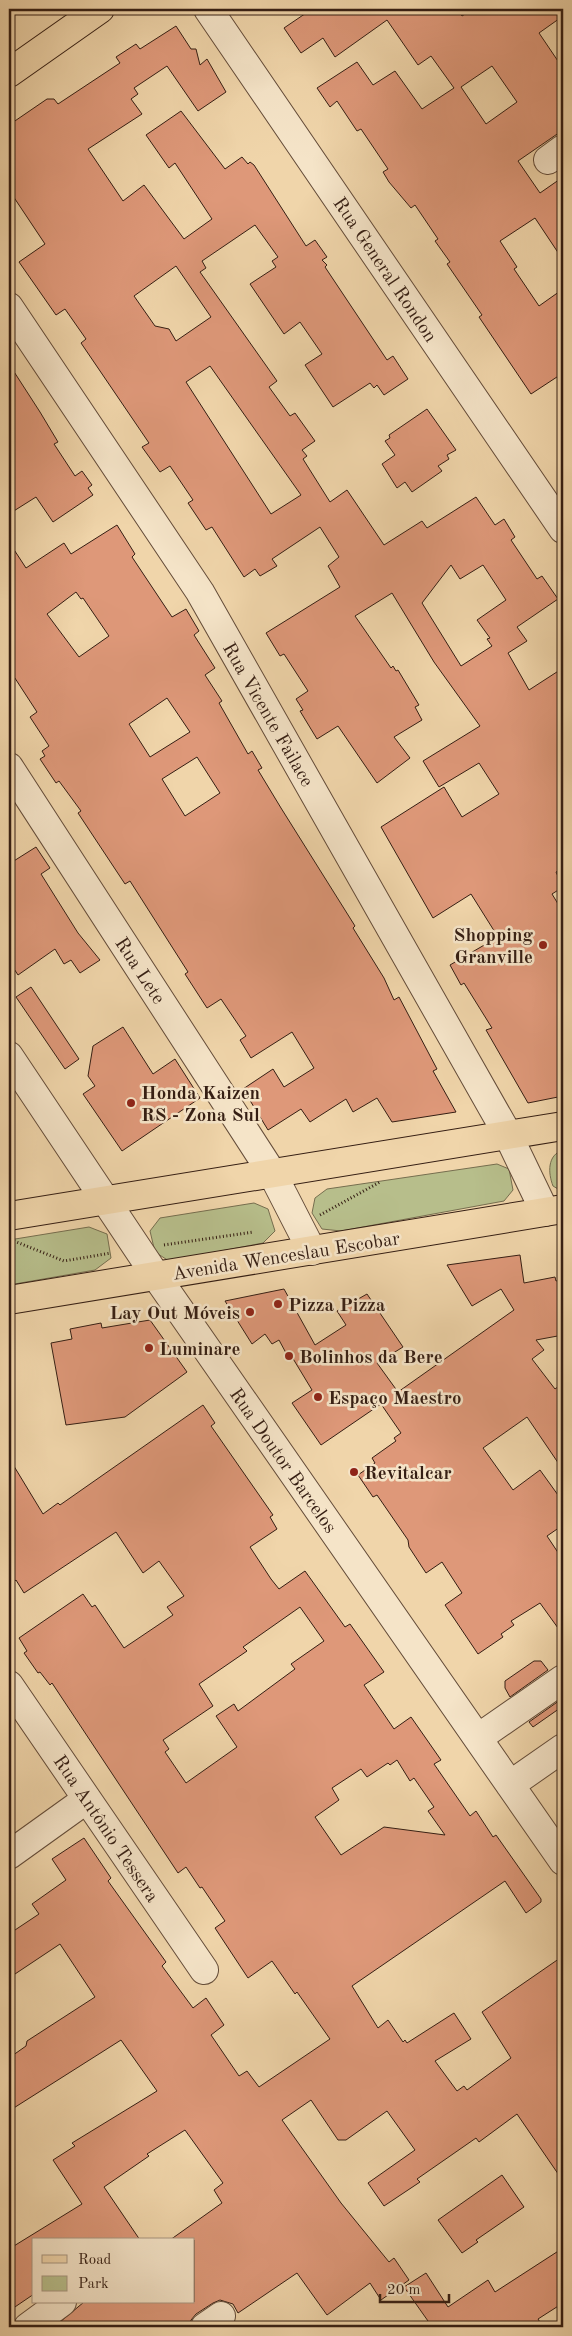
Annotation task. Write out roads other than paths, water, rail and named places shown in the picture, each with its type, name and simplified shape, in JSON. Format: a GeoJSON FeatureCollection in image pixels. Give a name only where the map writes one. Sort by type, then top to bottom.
{"type":"FeatureCollection","features":[{"type":"Feature","properties":{"kind":"main road"},"geometry":{"type":"LineString","coordinates":[[9,73],[92,11]]}},
{"type":"Feature","properties":{"kind":"main road"},"geometry":{"type":"LineString","coordinates":[[9,1216],[563,1126]]}},
{"type":"Feature","properties":{"kind":"main road","name":"Avenida Wenceslau Escobar"},"geometry":{"type":"LineString","coordinates":[[9,1300],[554,1211]]}},
{"type":"Feature","properties":{"kind":"street","name":"Rua General Rondon"},"geometry":{"type":"LineString","coordinates":[[208,9],[563,530]]}},
{"type":"Feature","properties":{"kind":"street","name":"Rua Vicente Failace"},"geometry":{"type":"LineString","coordinates":[[9,307],[200,592],[508,1135],[554,1211]]}},
{"type":"Feature","properties":{"kind":"street","name":"Rua Lete"},"geometry":{"type":"LineString","coordinates":[[9,767],[272,1173],[312,1251]]}},
{"type":"Feature","properties":{"kind":"street","name":"Rua Doutor Barcelos"},"geometry":{"type":"LineString","coordinates":[[9,1056],[108,1200],[156,1276],[563,1861]]}},
{"type":"Feature","properties":{"kind":"street"},"geometry":{"type":"LineString","coordinates":[[478,1738],[563,1679]]}},
{"type":"Feature","properties":{"kind":"street","name":"Rua Antônio Tessera"},"geometry":{"type":"LineString","coordinates":[[9,1685],[204,1970]]}},
{"type":"Feature","properties":{"kind":"street"},"geometry":{"type":"LineString","coordinates":[[510,1785],[563,1748]]}},
{"type":"Feature","properties":{"kind":"street"},"geometry":{"type":"LineString","coordinates":[[9,1855],[87,1799]]}},
{"type":"Feature","properties":{"kind":"street"},"geometry":{"type":"LineString","coordinates":[[28,2327],[59,2304]]}},
{"type":"Feature","properties":{"kind":"place","name":"Shopping Granville"},"geometry":{"type":"Point","coordinates":[543,945]}},
{"type":"Feature","properties":{"kind":"place","name":"Honda Kaizen RS - Zona Sul"},"geometry":{"type":"Point","coordinates":[131,1103]}},
{"type":"Feature","properties":{"kind":"place","name":"Pizza Pizza"},"geometry":{"type":"Point","coordinates":[278,1304]}},
{"type":"Feature","properties":{"kind":"place","name":"Lay Out Móveis"},"geometry":{"type":"Point","coordinates":[250,1312]}},
{"type":"Feature","properties":{"kind":"place","name":"Luminare"},"geometry":{"type":"Point","coordinates":[149,1348]}},
{"type":"Feature","properties":{"kind":"place","name":"Bolinhos da Bere"},"geometry":{"type":"Point","coordinates":[289,1356]}},
{"type":"Feature","properties":{"kind":"place","name":"Espaço Maestro"},"geometry":{"type":"Point","coordinates":[318,1397]}},
{"type":"Feature","properties":{"kind":"place","name":"Revitalcar"},"geometry":{"type":"Point","coordinates":[354,1472]}}]}
